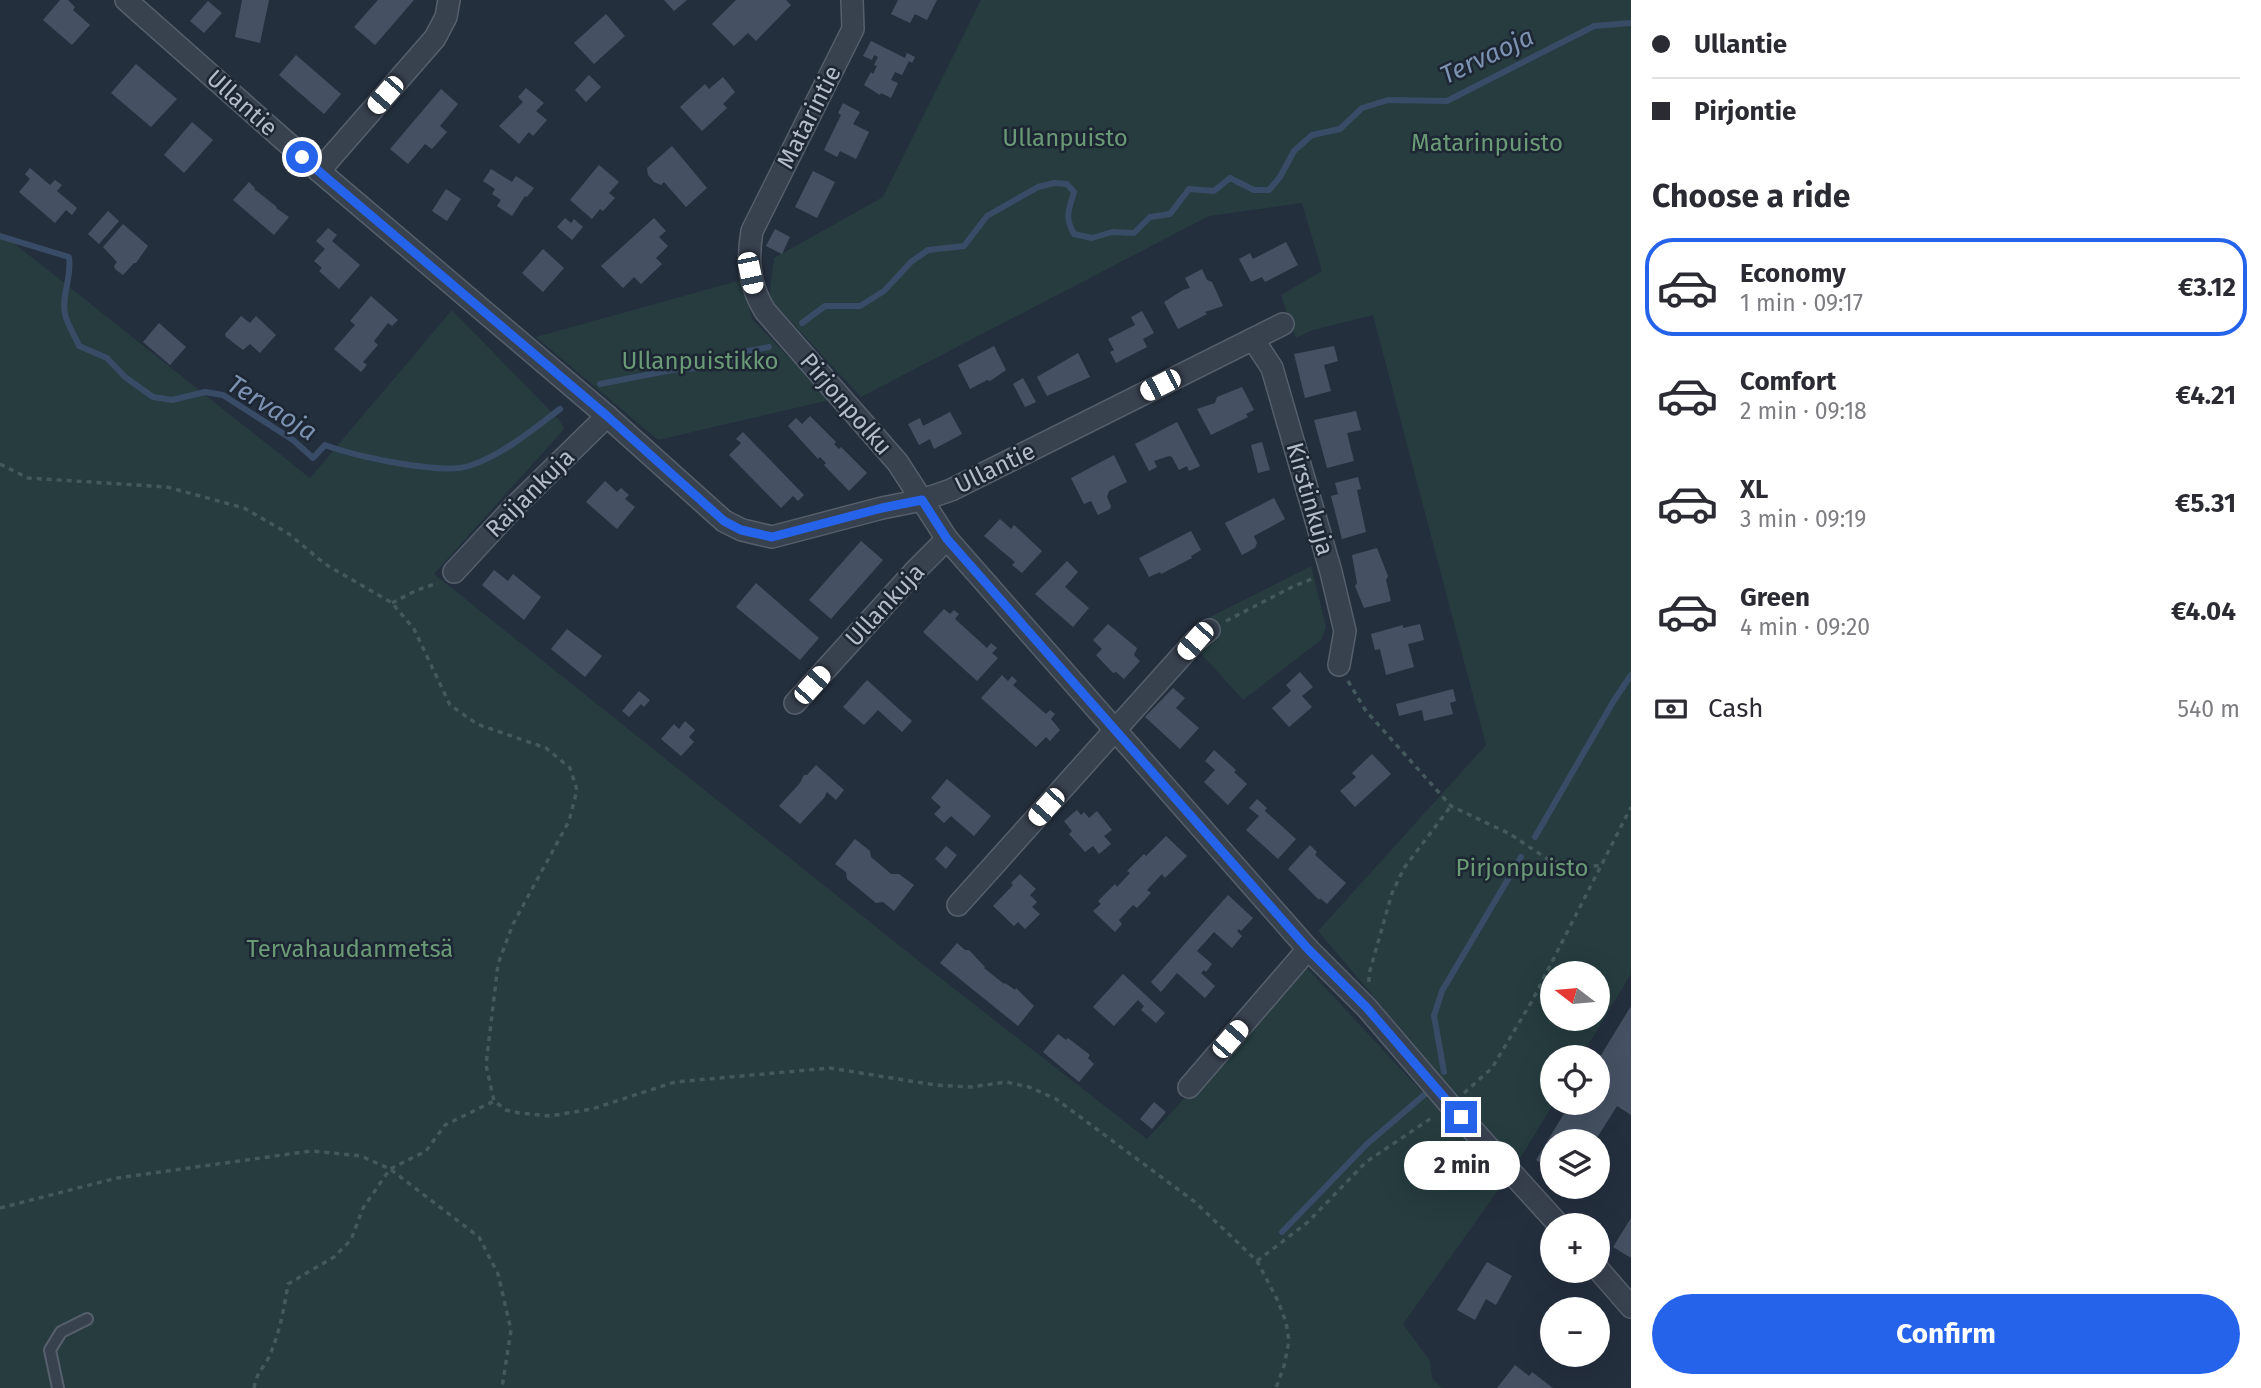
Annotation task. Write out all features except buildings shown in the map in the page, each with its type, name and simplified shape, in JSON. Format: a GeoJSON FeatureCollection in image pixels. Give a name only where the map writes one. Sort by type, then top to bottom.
{"type":"FeatureCollection","features":[{"type":"Feature","properties":{"kind":"street","name":"Ullantie"},"geometry":{"type":"LineString","coordinates":[[126,0],[319,171],[607,416],[710,509],[741,530],[772,537],[922,500],[951,490],[1283,324]]}},
{"type":"Feature","properties":{"kind":"street"},"geometry":{"type":"LineString","coordinates":[[319,171],[435,38],[446,17],[449,0]]}},
{"type":"Feature","properties":{"kind":"street","name":"Matarintie"},"geometry":{"type":"LineString","coordinates":[[752,231],[853,29],[852,0]]}},
{"type":"Feature","properties":{"kind":"street","name":"Pirjonpolku"},"geometry":{"type":"LineString","coordinates":[[752,231],[748,254],[750,273],[755,293],[765,311],[898,463],[947,539],[1308,949],[1367,1008],[1548,1213]]}},
{"type":"Feature","properties":{"kind":"street","name":"Kirstinkuja"},"geometry":{"type":"LineString","coordinates":[[1253,339],[1272,368],[1331,572],[1345,631],[1339,665]]}},
{"type":"Feature","properties":{"kind":"street","name":"Raijankuja"},"geometry":{"type":"LineString","coordinates":[[454,572],[515,506],[607,416]]}},
{"type":"Feature","properties":{"kind":"street","name":"Ullankuja"},"geometry":{"type":"LineString","coordinates":[[795,703],[947,539]]}},
{"type":"Feature","properties":{"kind":"street"},"geometry":{"type":"LineString","coordinates":[[957,905],[1195,641],[1209,629]]}},
{"type":"Feature","properties":{"kind":"street"},"geometry":{"type":"LineString","coordinates":[[1189,1087],[1308,949]]}},
{"type":"Feature","properties":{"kind":"street"},"geometry":{"type":"LineString","coordinates":[[1610,1283],[1631,1307]]}},
{"type":"Feature","properties":{"kind":"lane"},"geometry":{"type":"LineString","coordinates":[[58,1388],[50,1350],[61,1332],[87,1319]]}},
{"type":"Feature","properties":{"kind":"path"},"geometry":{"type":"LineString","coordinates":[[0,464],[28,478],[167,487],[244,508],[289,534],[324,564],[392,603],[414,629],[450,705],[477,724],[546,748],[570,768],[578,790],[569,821],[513,923],[498,964],[486,1065],[495,1101],[506,1110],[550,1116],[592,1109],[675,1082],[830,1068],[935,1085],[971,1087],[1006,1082],[1017,1084],[1056,1099],[1195,1202],[1257,1261],[1278,1301],[1286,1322],[1289,1341],[1276,1388]]}},
{"type":"Feature","properties":{"kind":"path"},"geometry":{"type":"LineString","coordinates":[[392,603],[417,590],[436,585],[454,572]]}},
{"type":"Feature","properties":{"kind":"path"},"geometry":{"type":"LineString","coordinates":[[1209,629],[1292,587],[1331,572]]}},
{"type":"Feature","properties":{"kind":"path"},"geometry":{"type":"LineString","coordinates":[[1339,665],[1366,710],[1451,806],[1510,834],[1549,860],[1567,865],[1601,866]]}},
{"type":"Feature","properties":{"kind":"path"},"geometry":{"type":"LineString","coordinates":[[1367,1008],[1369,974],[1392,893],[1404,868],[1451,806]]}},
{"type":"Feature","properties":{"kind":"path"},"geometry":{"type":"LineString","coordinates":[[1257,1261],[1308,1222],[1366,1162],[1451,1106],[1492,1068],[1532,1001],[1631,807]]}},
{"type":"Feature","properties":{"kind":"path"},"geometry":{"type":"LineString","coordinates":[[254,1388],[257,1373],[267,1360],[276,1337],[288,1284],[334,1257],[351,1240],[363,1208],[390,1169],[426,1151],[445,1125],[495,1101]]}},
{"type":"Feature","properties":{"kind":"path"},"geometry":{"type":"LineString","coordinates":[[0,1208],[117,1178],[311,1151],[361,1156],[390,1169],[479,1237],[498,1274],[510,1330],[502,1388]]}},
{"type":"Feature","properties":{"kind":"green space"},"geometry":{"type":"Polygon","coordinates":[[[981,0],[1631,0],[1631,974],[1610,1009],[1610,961],[1540,961],[1540,1031],[1597,1031],[1588,1045],[1540,1045],[1540,1115],[1547,1115],[1516,1165],[1318,931],[1486,745],[1373,315],[1313,330],[1296,338],[1281,295],[1322,271],[1302,203],[1209,216],[861,397],[769,298],[774,258],[883,197],[981,0]]]}},
{"type":"Feature","properties":{"kind":"green space","name":"Tervahaudanmetsä"},"geometry":{"type":"Polygon","coordinates":[[[0,232],[310,478],[452,310],[560,421],[564,429],[434,574],[920,962],[1147,1139],[1305,966],[1480,1154],[1501,1186],[1403,1324],[1430,1361],[1432,1378],[1442,1388],[0,1388],[0,232]]]}},
{"type":"Feature","properties":{"kind":"green space","name":"Ullanpuistikko"},"geometry":{"type":"Polygon","coordinates":[[[741,280],[752,319],[830,400],[658,440],[536,337],[741,280]]]}},
{"type":"Feature","properties":{"kind":"green space"},"geometry":{"type":"Polygon","coordinates":[[[1311,566],[1326,627],[1321,640],[1243,700],[1196,648],[1208,618],[1311,566]]]}},
{"type":"Feature","properties":{"kind":"waterway","name":"Tervaoja"},"geometry":{"type":"LineString","coordinates":[[802,323],[825,306],[860,306],[884,291],[911,262],[928,250],[964,246],[987,216],[1038,187],[1054,183],[1067,184],[1074,192],[1068,218],[1074,234],[1092,238],[1112,232],[1134,233],[1150,217],[1170,214],[1189,189],[1214,191],[1230,178],[1254,190],[1269,190],[1280,177],[1294,151],[1312,135],[1340,129],[1362,108],[1388,100],[1447,101],[1594,26],[1631,23]]}},
{"type":"Feature","properties":{"kind":"waterway","name":"Tervaoja"},"geometry":{"type":"LineString","coordinates":[[0,236],[69,257],[64,307],[67,322],[79,346],[107,358],[125,377],[153,397],[172,400],[205,392],[223,395],[293,440],[313,458],[325,445],[376,459],[418,466],[469,466],[505,449],[560,409]]}},
{"type":"Feature","properties":{"kind":"waterway","name":"Tervaoja"},"geometry":{"type":"LineString","coordinates":[[600,384],[672,370],[712,367],[748,351],[769,347]]}},
{"type":"Feature","properties":{"kind":"waterway"},"geometry":{"type":"LineString","coordinates":[[1535,837],[1631,675]]}},
{"type":"Feature","properties":{"kind":"waterway"},"geometry":{"type":"LineString","coordinates":[[1444,1072],[1434,1016],[1442,991],[1521,857]]}},
{"type":"Feature","properties":{"kind":"waterway"},"geometry":{"type":"LineString","coordinates":[[1282,1232],[1367,1144],[1424,1095]]}},
{"type":"Feature","properties":{"kind":"route"},"geometry":{"type":"LineString","coordinates":[[302,157],[607,416],[724,521],[741,530],[772,537],[922,500],[947,539],[1308,949],[1367,1008],[1461,1117]]}},
{"type":"Feature","properties":{"kind":"park label","name":"Ullanpuisto"},"geometry":{"type":"Point","coordinates":[1065,138]}},
{"type":"Feature","properties":{"kind":"park label","name":"Matarinpuisto"},"geometry":{"type":"Point","coordinates":[1487,143]}},
{"type":"Feature","properties":{"kind":"park label","name":"Pirjonpuisto"},"geometry":{"type":"Point","coordinates":[1522,868]}}]}
